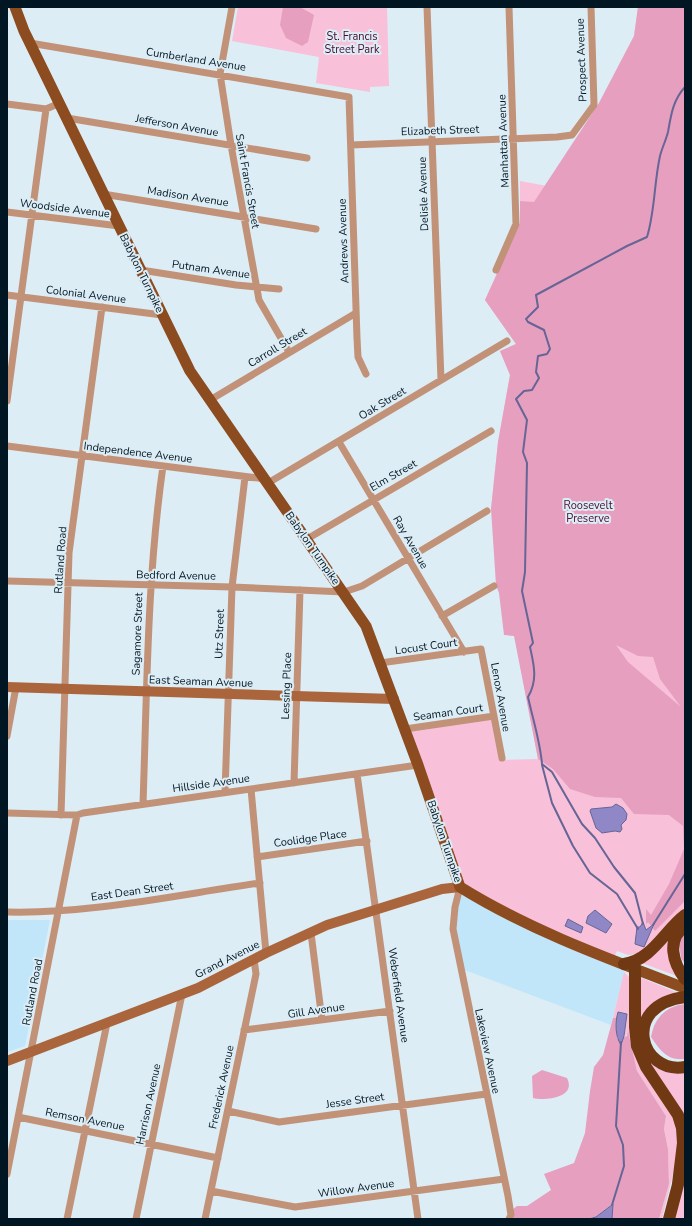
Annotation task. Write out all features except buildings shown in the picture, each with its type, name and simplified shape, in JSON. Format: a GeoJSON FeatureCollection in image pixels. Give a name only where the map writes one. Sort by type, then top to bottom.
{"type":"FeatureCollection","features":[{"type":"Feature","properties":{"kind":"highway"},"geometry":{"type":"LineString","coordinates":[[678,1184],[683,1143],[682,1128],[678,1115],[646,1067],[637,1046],[630,966],[643,957],[685,915]]}},
{"type":"Feature","properties":{"kind":"highway"},"geometry":{"type":"LineString","coordinates":[[685,926],[676,936],[673,952],[675,964],[685,979]]}},
{"type":"Feature","properties":{"kind":"highway"},"geometry":{"type":"LineString","coordinates":[[685,997],[668,1000],[652,1010],[646,1021],[643,1032],[646,1046],[658,1062],[676,1068],[685,1068]]}},
{"type":"Feature","properties":{"kind":"highway"},"geometry":{"type":"LineString","coordinates":[[669,1219],[685,1162]]}},
{"type":"Feature","properties":{"kind":"main road","name":"Babylon Turnpike"},"geometry":{"type":"LineString","coordinates":[[15,7],[30,43],[190,371],[344,592],[366,626],[418,765],[460,887],[484,901],[540,929],[685,988]]}},
{"type":"Feature","properties":{"kind":"street","name":"Saint Francis Street"},"geometry":{"type":"LineString","coordinates":[[230,7],[220,74],[243,216],[259,300],[290,352]]}},
{"type":"Feature","properties":{"kind":"street","name":"Delisle Avenue"},"geometry":{"type":"LineString","coordinates":[[427,7],[441,380]]}},
{"type":"Feature","properties":{"kind":"street","name":"Manhattan Avenue"},"geometry":{"type":"LineString","coordinates":[[496,270],[516,224],[509,7]]}},
{"type":"Feature","properties":{"kind":"street","name":"Prospect Avenue"},"geometry":{"type":"LineString","coordinates":[[576,131],[594,105],[591,7]]}},
{"type":"Feature","properties":{"kind":"street","name":"Cumberland Avenue"},"geometry":{"type":"LineString","coordinates":[[30,43],[349,97],[349,106]]}},
{"type":"Feature","properties":{"kind":"street"},"geometry":{"type":"LineString","coordinates":[[7,104],[46,109],[60,103]]}},
{"type":"Feature","properties":{"kind":"street","name":"Andrews Avenue"},"geometry":{"type":"LineString","coordinates":[[349,106],[358,357],[366,374]]}},
{"type":"Feature","properties":{"kind":"street"},"geometry":{"type":"LineString","coordinates":[[7,401],[46,109]]}},
{"type":"Feature","properties":{"kind":"street","name":"Jefferson Avenue"},"geometry":{"type":"LineString","coordinates":[[67,118],[308,158]]}},
{"type":"Feature","properties":{"kind":"street","name":"Elizabeth Street"},"geometry":{"type":"LineString","coordinates":[[350,145],[570,136],[576,131]]}},
{"type":"Feature","properties":{"kind":"street","name":"Madison Avenue"},"geometry":{"type":"LineString","coordinates":[[104,194],[316,229]]}},
{"type":"Feature","properties":{"kind":"street","name":"Woodside Avenue"},"geometry":{"type":"LineString","coordinates":[[7,212],[119,226]]}},
{"type":"Feature","properties":{"kind":"street","name":"Putnam Avenue"},"geometry":{"type":"LineString","coordinates":[[141,270],[279,289]]}},
{"type":"Feature","properties":{"kind":"street","name":"Colonial Avenue"},"geometry":{"type":"LineString","coordinates":[[7,295],[162,315]]}},
{"type":"Feature","properties":{"kind":"street","name":"Rutland Road"},"geometry":{"type":"LineString","coordinates":[[61,815],[70,553],[102,307]]}},
{"type":"Feature","properties":{"kind":"street","name":"Carroll Street"},"geometry":{"type":"LineString","coordinates":[[210,400],[356,313]]}},
{"type":"Feature","properties":{"kind":"street","name":"Oak Street"},"geometry":{"type":"LineString","coordinates":[[267,481],[339,442],[507,341]]}},
{"type":"Feature","properties":{"kind":"street","name":"Elm Street"},"geometry":{"type":"LineString","coordinates":[[307,539],[491,431]]}},
{"type":"Feature","properties":{"kind":"street","name":"Ray Avenue"},"geometry":{"type":"LineString","coordinates":[[339,442],[464,652]]}},
{"type":"Feature","properties":{"kind":"street","name":"Independence Avenue"},"geometry":{"type":"LineString","coordinates":[[7,446],[267,481]]}},
{"type":"Feature","properties":{"kind":"street","name":"Sagamore Street"},"geometry":{"type":"LineString","coordinates":[[143,804],[150,585],[155,525],[163,466]]}},
{"type":"Feature","properties":{"kind":"street","name":"Utz Street"},"geometry":{"type":"LineString","coordinates":[[225,792],[232,587],[245,477]]}},
{"type":"Feature","properties":{"kind":"street"},"geometry":{"type":"LineString","coordinates":[[344,592],[362,586],[487,511]]}},
{"type":"Feature","properties":{"kind":"street","name":"Bedford Avenue"},"geometry":{"type":"LineString","coordinates":[[7,581],[232,587],[344,592]]}},
{"type":"Feature","properties":{"kind":"street"},"geometry":{"type":"LineString","coordinates":[[442,616],[494,586]]}},
{"type":"Feature","properties":{"kind":"street","name":"Lessing Place"},"geometry":{"type":"LineString","coordinates":[[294,783],[300,590]]}},
{"type":"Feature","properties":{"kind":"street","name":"Lenox Avenue"},"geometry":{"type":"LineString","coordinates":[[473,650],[481,649],[502,758]]}},
{"type":"Feature","properties":{"kind":"street","name":"Locust Court"},"geometry":{"type":"LineString","coordinates":[[380,664],[473,650]]}},
{"type":"Feature","properties":{"kind":"street"},"geometry":{"type":"LineString","coordinates":[[7,736],[12,687]]}},
{"type":"Feature","properties":{"kind":"street","name":"East Seaman Avenue"},"geometry":{"type":"LineString","coordinates":[[12,687],[394,699]]}},
{"type":"Feature","properties":{"kind":"street","name":"Seaman Court"},"geometry":{"type":"LineString","coordinates":[[405,729],[494,716]]}},
{"type":"Feature","properties":{"kind":"street","name":"Hillside Avenue"},"geometry":{"type":"LineString","coordinates":[[7,813],[77,815],[143,804],[418,765]]}},
{"type":"Feature","properties":{"kind":"street","name":"Weberfield Avenue"},"geometry":{"type":"LineString","coordinates":[[357,774],[418,1219]]}},
{"type":"Feature","properties":{"kind":"street"},"geometry":{"type":"LineString","coordinates":[[251,789],[266,953]]}},
{"type":"Feature","properties":{"kind":"street","name":"Rutland Road"},"geometry":{"type":"LineString","coordinates":[[7,1174],[77,815]]}},
{"type":"Feature","properties":{"kind":"street","name":"Coolidge Place"},"geometry":{"type":"LineString","coordinates":[[257,857],[366,841]]}},
{"type":"Feature","properties":{"kind":"street","name":"East Dean Street"},"geometry":{"type":"LineString","coordinates":[[7,912],[58,912],[260,883]]}},
{"type":"Feature","properties":{"kind":"street","name":"Grand Avenue"},"geometry":{"type":"LineString","coordinates":[[7,1061],[182,994],[311,933],[376,908],[442,889],[460,887]]}},
{"type":"Feature","properties":{"kind":"street","name":"Lakeview Avenue"},"geometry":{"type":"LineString","coordinates":[[460,887],[455,907],[453,929],[504,1179],[510,1215],[509,1219]]}},
{"type":"Feature","properties":{"kind":"street"},"geometry":{"type":"LineString","coordinates":[[311,933],[322,1020]]}},
{"type":"Feature","properties":{"kind":"street","name":"Frederick Avenue"},"geometry":{"type":"LineString","coordinates":[[206,1219],[256,974],[254,959]]}},
{"type":"Feature","properties":{"kind":"street","name":"Harrison Avenue"},"geometry":{"type":"LineString","coordinates":[[136,1219],[182,994]]}},
{"type":"Feature","properties":{"kind":"street","name":"Gill Avenue"},"geometry":{"type":"LineString","coordinates":[[244,1030],[390,1011]]}},
{"type":"Feature","properties":{"kind":"street"},"geometry":{"type":"LineString","coordinates":[[67,1219],[107,1023]]}},
{"type":"Feature","properties":{"kind":"street","name":"Jesse Street"},"geometry":{"type":"LineString","coordinates":[[228,1111],[279,1122],[486,1094]]}},
{"type":"Feature","properties":{"kind":"street","name":"Remson Avenue"},"geometry":{"type":"LineString","coordinates":[[18,1117],[218,1158]]}},
{"type":"Feature","properties":{"kind":"street","name":"Willow Avenue"},"geometry":{"type":"LineString","coordinates":[[211,1191],[295,1207],[504,1179]]}},
{"type":"Feature","properties":{"kind":"shaded area"},"geometry":{"type":"Polygon","coordinates":[[[616,804],[623,808],[627,814],[626,820],[621,825],[622,829],[620,832],[615,831],[602,833],[596,828],[590,811],[591,809],[612,807],[616,804]]]}},
{"type":"Feature","properties":{"kind":"shaded area"},"geometry":{"type":"Polygon","coordinates":[[[460,887],[626,965],[611,1025],[462,969],[454,929],[460,887]]]}},
{"type":"Feature","properties":{"kind":"shaded area"},"geometry":{"type":"Polygon","coordinates":[[[595,910],[612,924],[606,933],[586,923],[588,916],[595,910]]]}},
{"type":"Feature","properties":{"kind":"shaded area"},"geometry":{"type":"Polygon","coordinates":[[[568,919],[583,927],[581,933],[565,926],[568,919]]]}},
{"type":"Feature","properties":{"kind":"shaded area"},"geometry":{"type":"Polygon","coordinates":[[[7,920],[50,920],[25,1046],[7,1052],[7,920]]]}},
{"type":"Feature","properties":{"kind":"shaded area"},"geometry":{"type":"Polygon","coordinates":[[[643,922],[646,930],[654,924],[644,947],[635,944],[637,927],[640,927],[643,922]]]}},
{"type":"Feature","properties":{"kind":"shaded area"},"geometry":{"type":"Polygon","coordinates":[[[618,1012],[627,1014],[624,1036],[621,1045],[616,1029],[618,1012]]]}},
{"type":"Feature","properties":{"kind":"shaded area"},"geometry":{"type":"Polygon","coordinates":[[[613,1204],[612,1219],[589,1219],[596,1217],[613,1204]]]}},
{"type":"Feature","properties":{"kind":"green space","name":"St. Francis Street Park"},"geometry":{"type":"Polygon","coordinates":[[[238,7],[387,7],[389,86],[370,87],[370,92],[316,83],[319,57],[232,41],[238,7]]]}},
{"type":"Feature","properties":{"kind":"green space"},"geometry":{"type":"Polygon","coordinates":[[[283,7],[300,7],[314,15],[308,42],[302,46],[286,38],[280,25],[283,7]]]}},
{"type":"Feature","properties":{"kind":"green space","name":"Roosevelt Preserve"},"geometry":{"type":"Polygon","coordinates":[[[638,7],[685,7],[685,911],[639,954],[628,955],[617,951],[613,960],[460,887],[406,730],[492,718],[501,760],[538,759],[491,509],[498,442],[510,375],[500,351],[516,344],[485,300],[520,223],[520,181],[547,186],[599,103],[634,36],[638,7]]]}},
{"type":"Feature","properties":{"kind":"green space","name":"Roosevelt Preserve"},"geometry":{"type":"Polygon","coordinates":[[[638,7],[685,7],[685,901],[655,931],[648,922],[646,924],[646,909],[651,915],[669,884],[684,849],[683,826],[669,815],[634,814],[621,798],[595,797],[570,789],[553,769],[538,759],[514,636],[504,635],[499,593],[496,585],[491,509],[498,442],[510,375],[500,351],[516,344],[485,300],[520,223],[520,201],[534,202],[599,103],[634,36],[638,7]],[[616,645],[628,662],[681,707],[660,679],[653,657],[638,656],[616,645]]]}},
{"type":"Feature","properties":{"kind":"green space"},"geometry":{"type":"Polygon","coordinates":[[[685,934],[685,964],[681,958],[679,942],[685,934]]]}},
{"type":"Feature","properties":{"kind":"green space"},"geometry":{"type":"Polygon","coordinates":[[[673,935],[677,976],[639,962],[673,935]]]}},
{"type":"Feature","properties":{"kind":"green space"},"geometry":{"type":"Polygon","coordinates":[[[624,972],[630,978],[633,1047],[673,1110],[679,1132],[677,1158],[662,1219],[659,1219],[669,1184],[668,1149],[664,1129],[666,1116],[637,1071],[628,1032],[627,1035],[624,1036],[627,1014],[619,1012],[617,1018],[613,1018],[624,972]]]}},
{"type":"Feature","properties":{"kind":"green space"},"geometry":{"type":"Polygon","coordinates":[[[639,977],[683,995],[656,1002],[647,1009],[645,1050],[685,1070],[685,1144],[638,1040],[639,977]]]}},
{"type":"Feature","properties":{"kind":"green space"},"geometry":{"type":"Polygon","coordinates":[[[685,1004],[685,1059],[679,1059],[665,1054],[651,1037],[655,1024],[662,1014],[672,1007],[685,1004]]]}},
{"type":"Feature","properties":{"kind":"green space"},"geometry":{"type":"Polygon","coordinates":[[[613,1018],[617,1018],[617,1039],[627,1036],[628,1031],[637,1071],[666,1116],[664,1129],[668,1149],[669,1184],[659,1219],[612,1219],[612,1204],[596,1217],[589,1219],[514,1219],[512,1210],[517,1206],[527,1206],[551,1190],[544,1174],[574,1163],[585,1133],[594,1067],[603,1055],[613,1018]]]}},
{"type":"Feature","properties":{"kind":"green space"},"geometry":{"type":"Polygon","coordinates":[[[542,1070],[567,1078],[569,1085],[568,1090],[558,1097],[545,1099],[533,1098],[532,1076],[542,1070]]]}},
{"type":"Feature","properties":{"kind":"green space"},"geometry":{"type":"Polygon","coordinates":[[[685,1181],[685,1219],[674,1219],[685,1181]]]}},
{"type":"Feature","properties":{"kind":"waterway"},"geometry":{"type":"LineString","coordinates":[[643,924],[635,893],[614,867],[595,838],[582,824],[552,772],[542,764],[528,697],[534,678],[534,666],[530,647],[533,643],[522,591],[525,572],[527,463],[523,452],[527,420],[516,399],[524,391],[532,390],[539,378],[536,372],[538,356],[547,354],[550,349],[544,330],[528,322],[526,319],[538,307],[536,295],[627,246],[647,237],[652,217],[660,156],[668,132],[673,108],[685,87]]}},
{"type":"Feature","properties":{"kind":"waterway"},"geometry":{"type":"LineString","coordinates":[[542,765],[552,803],[573,846],[590,873],[617,894],[638,929]]}},
{"type":"Feature","properties":{"kind":"waterway"},"geometry":{"type":"LineString","coordinates":[[653,925],[685,874]]}},
{"type":"Feature","properties":{"kind":"waterway"},"geometry":{"type":"LineString","coordinates":[[612,1205],[624,1166],[623,1145],[616,1126],[621,1042]]}}]}
